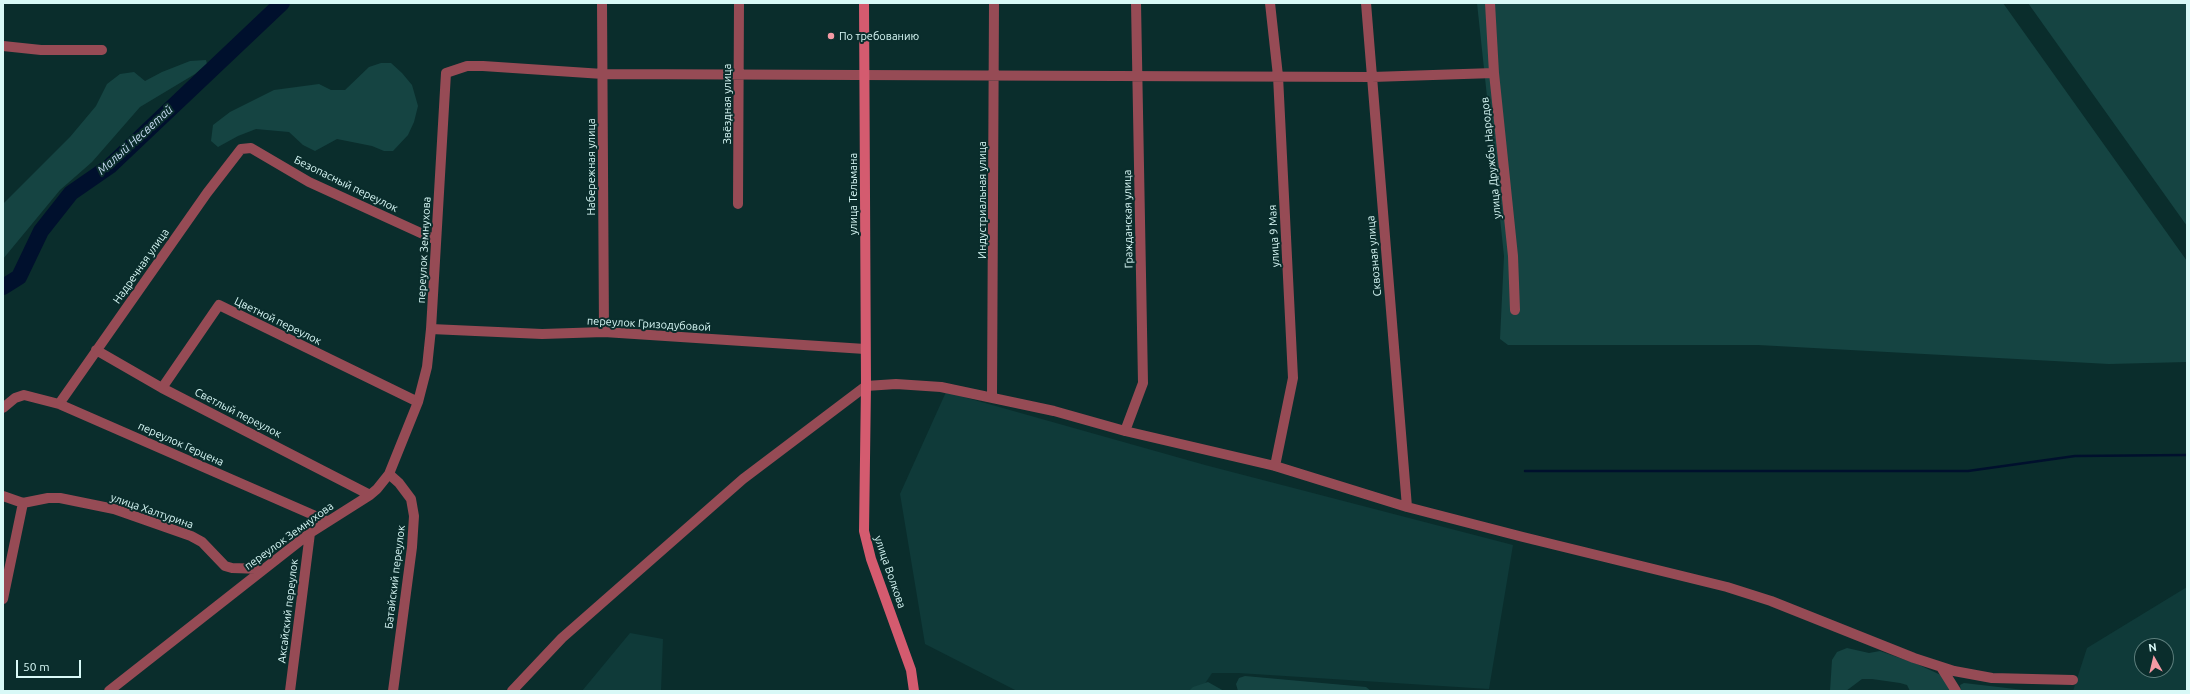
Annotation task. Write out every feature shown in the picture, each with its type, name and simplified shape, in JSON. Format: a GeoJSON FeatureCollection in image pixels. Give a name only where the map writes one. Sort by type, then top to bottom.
{"type":"FeatureCollection","features":[{"type":"Feature","properties":{"kind":"street","name":"Набережная улица"},"geometry":{"type":"LineString","coordinates":[[602,3],[604,332]]}},
{"type":"Feature","properties":{"kind":"street","name":"Звёздная улица"},"geometry":{"type":"LineString","coordinates":[[738,204],[739,3]]}},
{"type":"Feature","properties":{"kind":"street","name":"улица Тельмана"},"geometry":{"type":"LineString","coordinates":[[864,3],[866,386]]}},
{"type":"Feature","properties":{"kind":"street","name":"Индустриальная улица"},"geometry":{"type":"LineString","coordinates":[[992,397],[994,3]]}},
{"type":"Feature","properties":{"kind":"street","name":"Гражданская улица"},"geometry":{"type":"LineString","coordinates":[[1125,430],[1144,383],[1136,76],[1136,3]]}},
{"type":"Feature","properties":{"kind":"street","name":"улица 9 Мая"},"geometry":{"type":"LineString","coordinates":[[1270,3],[1278,76],[1293,378],[1275,466]]}},
{"type":"Feature","properties":{"kind":"street","name":"Сквозная улица"},"geometry":{"type":"LineString","coordinates":[[1366,3],[1407,507]]}},
{"type":"Feature","properties":{"kind":"street","name":"улица Дружбы Народов"},"geometry":{"type":"LineString","coordinates":[[1490,3],[1494,73],[1513,256],[1515,310]]}},
{"type":"Feature","properties":{"kind":"street"},"geometry":{"type":"LineString","coordinates":[[3,46],[41,50],[102,50]]}},
{"type":"Feature","properties":{"kind":"street","name":"переулок Земнухова"},"geometry":{"type":"LineString","coordinates":[[109,691],[263,568],[327,521],[377,490],[389,474],[418,402],[427,367],[431,329],[446,73],[466,66],[483,66],[603,74]]}},
{"type":"Feature","properties":{"kind":"street"},"geometry":{"type":"LineString","coordinates":[[603,74],[1372,77],[1494,73]]}},
{"type":"Feature","properties":{"kind":"street","name":"Безопасный переулок"},"geometry":{"type":"LineString","coordinates":[[247,148],[251,148],[308,182],[436,240]]}},
{"type":"Feature","properties":{"kind":"street","name":"Надречная улица"},"geometry":{"type":"LineString","coordinates":[[59,404],[207,193],[237,153],[247,148]]}},
{"type":"Feature","properties":{"kind":"street","name":"Цветной переулок"},"geometry":{"type":"LineString","coordinates":[[162,388],[219,305],[418,402]]}},
{"type":"Feature","properties":{"kind":"street","name":"переулок Гризодубовой"},"geometry":{"type":"LineString","coordinates":[[431,329],[542,334],[604,332],[865,349]]}},
{"type":"Feature","properties":{"kind":"street","name":"Светлый переулок"},"geometry":{"type":"LineString","coordinates":[[96,350],[162,388],[370,495]]}},
{"type":"Feature","properties":{"kind":"street"},"geometry":{"type":"LineString","coordinates":[[512,691],[562,638],[744,480],[866,386],[896,384],[941,387],[1054,411],[1125,430],[1275,466],[1407,507],[1727,587],[1813,616],[1914,658],[1941,667],[1992,678],[2073,680]]}},
{"type":"Feature","properties":{"kind":"street","name":"улица Волкова"},"geometry":{"type":"LineString","coordinates":[[866,386],[864,531],[871,559],[909,663],[914,691]]}},
{"type":"Feature","properties":{"kind":"street","name":"переулок Герцена"},"geometry":{"type":"LineString","coordinates":[[3,408],[15,398],[24,395],[59,404],[327,521]]}},
{"type":"Feature","properties":{"kind":"street","name":"Батайский переулок"},"geometry":{"type":"LineString","coordinates":[[389,474],[399,483],[411,499],[414,516],[412,547],[393,691]]}},
{"type":"Feature","properties":{"kind":"street"},"geometry":{"type":"LineString","coordinates":[[3,496],[23,503],[3,599]]}},
{"type":"Feature","properties":{"kind":"street","name":"улица Халтурина"},"geometry":{"type":"LineString","coordinates":[[23,503],[48,498],[60,498],[114,509],[191,536],[202,542],[225,566],[232,568],[263,568]]}},
{"type":"Feature","properties":{"kind":"street","name":"Аксайский переулок"},"geometry":{"type":"LineString","coordinates":[[290,691],[310,533]]}},
{"type":"Feature","properties":{"kind":"street"},"geometry":{"type":"LineString","coordinates":[[1941,667],[1956,691]]}},
{"type":"Feature","properties":{"kind":"shaded area"},"geometry":{"type":"Polygon","coordinates":[[[1477,3],[2003,3],[2187,261],[2187,362],[2109,364],[1758,345],[1508,345],[1500,339],[1504,256],[1477,3]]]}},
{"type":"Feature","properties":{"kind":"shaded area"},"geometry":{"type":"Polygon","coordinates":[[[2028,3],[2187,3],[2187,226],[2028,3]]]}},
{"type":"Feature","properties":{"kind":"shaded area"},"geometry":{"type":"Polygon","coordinates":[[[206,60],[207,64],[195,74],[140,107],[92,162],[60,190],[3,259],[3,204],[70,137],[96,106],[107,84],[120,74],[134,72],[145,81],[162,72],[190,61],[206,60]]]}},
{"type":"Feature","properties":{"kind":"shaded area"},"geometry":{"type":"Polygon","coordinates":[[[381,63],[391,63],[402,73],[412,85],[418,106],[414,122],[408,135],[393,151],[384,151],[372,146],[337,139],[315,151],[303,145],[289,132],[256,129],[238,136],[218,147],[211,141],[213,125],[230,112],[274,90],[319,84],[331,90],[345,90],[369,67],[381,63]]]}},
{"type":"Feature","properties":{"kind":"shaded area"},"geometry":{"type":"Polygon","coordinates":[[[946,392],[1205,465],[1513,545],[1489,689],[1238,673],[1212,673],[1200,691],[1017,691],[925,644],[900,494],[946,392]]]}},
{"type":"Feature","properties":{"kind":"shaded area"},"geometry":{"type":"Polygon","coordinates":[[[2187,587],[2187,691],[2073,691],[2087,648],[2187,587]]]}},
{"type":"Feature","properties":{"kind":"shaded area"},"geometry":{"type":"Polygon","coordinates":[[[630,633],[663,639],[661,691],[582,691],[630,633]]]}},
{"type":"Feature","properties":{"kind":"shaded area"},"geometry":{"type":"Polygon","coordinates":[[[1847,648],[1869,653],[1880,651],[1917,664],[1943,676],[1953,691],[1910,691],[1907,685],[1900,683],[1862,679],[1846,691],[1830,691],[1832,660],[1837,652],[1847,648]]]}},
{"type":"Feature","properties":{"kind":"shaded area"},"geometry":{"type":"Polygon","coordinates":[[[1245,676],[1366,687],[1371,691],[1238,691],[1236,684],[1239,678],[1245,676]]]}},
{"type":"Feature","properties":{"kind":"shaded area"},"geometry":{"type":"Polygon","coordinates":[[[1208,682],[1224,691],[1189,691],[1193,687],[1208,682]]]}},
{"type":"Feature","properties":{"kind":"shaded area"},"geometry":{"type":"Polygon","coordinates":[[[1964,683],[2028,691],[1961,691],[1960,685],[1964,683]]]}},
{"type":"Feature","properties":{"kind":"waterway","name":"Малый Несветай"},"geometry":{"type":"LineString","coordinates":[[3,287],[19,277],[41,231],[71,193],[110,166],[282,3]]}},
{"type":"Feature","properties":{"kind":"waterway"},"geometry":{"type":"LineString","coordinates":[[1525,471],[1968,471],[2075,456],[2187,455]]}},
{"type":"Feature","properties":{"kind":"place","name":"По требованию"},"geometry":{"type":"Point","coordinates":[831,36]}}]}
